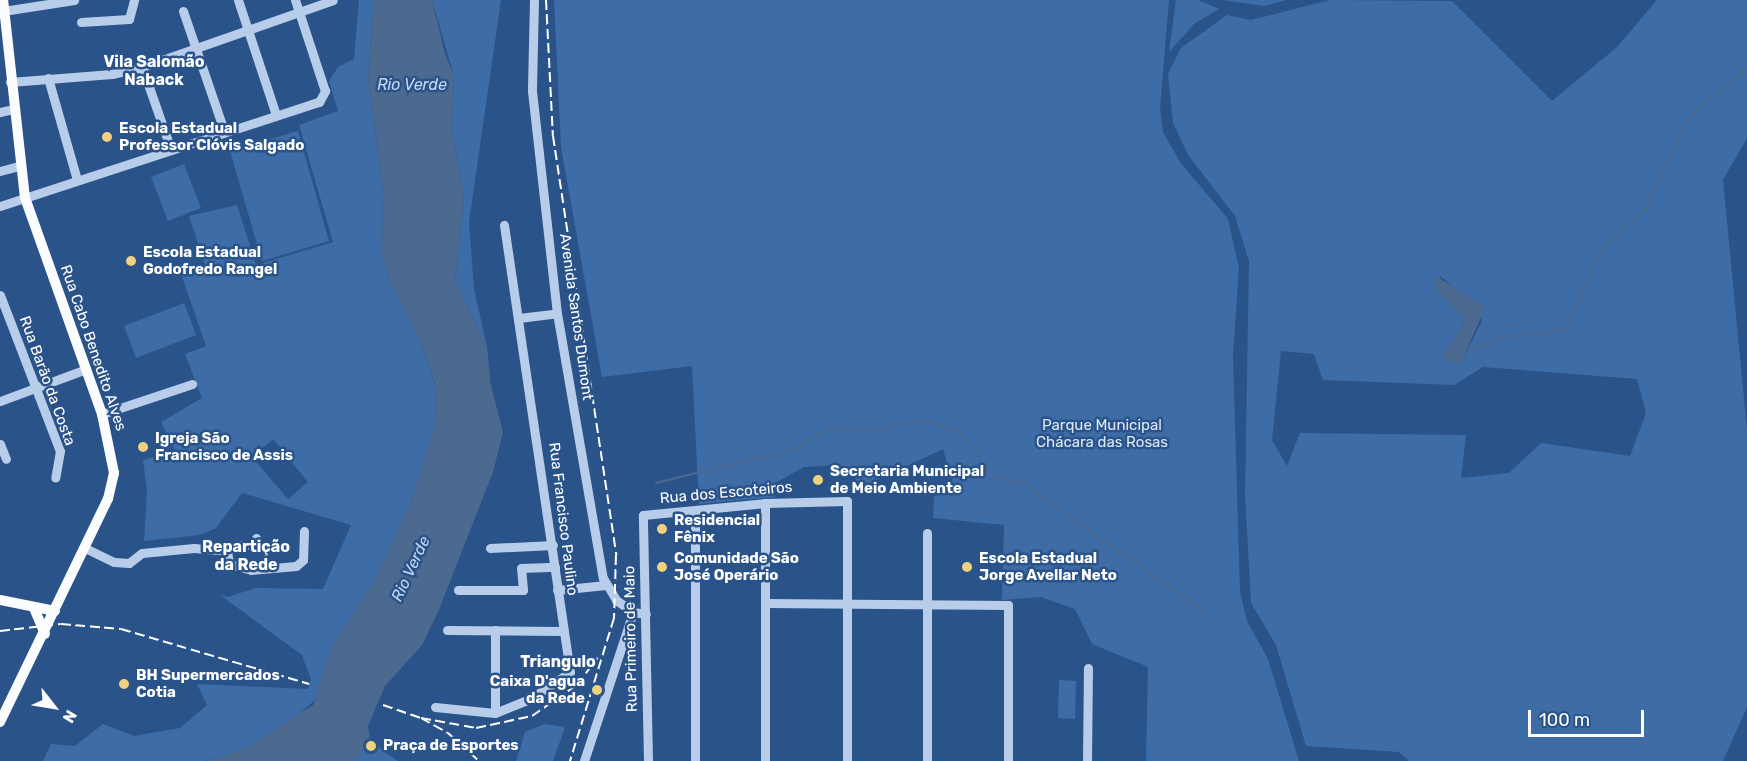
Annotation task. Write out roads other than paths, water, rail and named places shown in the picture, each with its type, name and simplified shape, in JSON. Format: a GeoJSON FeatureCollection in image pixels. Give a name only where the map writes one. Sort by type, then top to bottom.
{"type":"FeatureCollection","features":[{"type":"Feature","properties":{"kind":"main road","name":"Rua Cabo Benedito Alves"},"geometry":{"type":"LineString","coordinates":[[1,719],[5,704],[45,634],[108,499],[114,473],[102,414],[25,198],[19,166],[3,5]]}},
{"type":"Feature","properties":{"kind":"main road"},"geometry":{"type":"LineString","coordinates":[[0,600],[54,614]]}},
{"type":"Feature","properties":{"kind":"main road"},"geometry":{"type":"LineString","coordinates":[[34,609],[45,634]]}},
{"type":"Feature","properties":{"kind":"main road"},"geometry":{"type":"LineString","coordinates":[[39,620],[54,614]]}},
{"type":"Feature","properties":{"kind":"street"},"geometry":{"type":"LineString","coordinates":[[81,22],[129,20],[134,0]]}},
{"type":"Feature","properties":{"kind":"street"},"geometry":{"type":"LineString","coordinates":[[238,0],[276,114]]}},
{"type":"Feature","properties":{"kind":"street"},"geometry":{"type":"LineString","coordinates":[[0,206],[276,114],[319,102],[325,91],[295,0]]}},
{"type":"Feature","properties":{"kind":"street"},"geometry":{"type":"LineString","coordinates":[[10,82],[112,74],[142,66],[333,0]]}},
{"type":"Feature","properties":{"kind":"street","name":"Avenida Santos Dumont"},"geometry":{"type":"LineString","coordinates":[[534,0],[532,91],[557,313],[606,585]]}},
{"type":"Feature","properties":{"kind":"street"},"geometry":{"type":"LineString","coordinates":[[3,5],[67,1]]}},
{"type":"Feature","properties":{"kind":"street"},"geometry":{"type":"LineString","coordinates":[[183,11],[224,132]]}},
{"type":"Feature","properties":{"kind":"street"},"geometry":{"type":"LineString","coordinates":[[142,66],[171,150]]}},
{"type":"Feature","properties":{"kind":"street"},"geometry":{"type":"LineString","coordinates":[[48,78],[77,180]]}},
{"type":"Feature","properties":{"kind":"street"},"geometry":{"type":"LineString","coordinates":[[0,112],[13,109]]}},
{"type":"Feature","properties":{"kind":"street"},"geometry":{"type":"LineString","coordinates":[[0,171],[19,166]]}},
{"type":"Feature","properties":{"kind":"street","name":"Rua Francisco Paulino"},"geometry":{"type":"LineString","coordinates":[[435,707],[495,713],[530,699],[570,672],[504,225]]}},
{"type":"Feature","properties":{"kind":"street","name":"Rua Barão da Costa"},"geometry":{"type":"LineString","coordinates":[[0,295],[60,451],[55,478]]}},
{"type":"Feature","properties":{"kind":"street"},"geometry":{"type":"LineString","coordinates":[[519,318],[557,313]]}},
{"type":"Feature","properties":{"kind":"street"},"geometry":{"type":"LineString","coordinates":[[0,401],[86,369]]}},
{"type":"Feature","properties":{"kind":"street"},"geometry":{"type":"LineString","coordinates":[[102,414],[192,384]]}},
{"type":"Feature","properties":{"kind":"street"},"geometry":{"type":"LineString","coordinates":[[0,444],[6,459]]}},
{"type":"Feature","properties":{"kind":"street","name":"Rua dos Escoteiros"},"geometry":{"type":"LineString","coordinates":[[644,515],[694,512],[765,503],[847,501],[847,604]]}},
{"type":"Feature","properties":{"kind":"street"},"geometry":{"type":"LineString","coordinates":[[765,503],[765,761]]}},
{"type":"Feature","properties":{"kind":"street"},"geometry":{"type":"LineString","coordinates":[[694,512],[694,761]]}},
{"type":"Feature","properties":{"kind":"street","name":"Rua Primeiro de Maio"},"geometry":{"type":"LineString","coordinates":[[644,515],[648,761]]}},
{"type":"Feature","properties":{"kind":"street"},"geometry":{"type":"LineString","coordinates":[[227,551],[229,564],[251,570],[296,566],[303,560],[304,531]]}},
{"type":"Feature","properties":{"kind":"street"},"geometry":{"type":"LineString","coordinates":[[927,533],[927,761]]}},
{"type":"Feature","properties":{"kind":"street"},"geometry":{"type":"LineString","coordinates":[[85,548],[114,562],[129,563],[142,553],[194,548],[227,551],[239,545],[255,545],[256,538]]}},
{"type":"Feature","properties":{"kind":"street"},"geometry":{"type":"LineString","coordinates":[[490,548],[553,545]]}},
{"type":"Feature","properties":{"kind":"street"},"geometry":{"type":"LineString","coordinates":[[458,590],[523,590],[521,568],[555,567]]}},
{"type":"Feature","properties":{"kind":"street"},"geometry":{"type":"LineString","coordinates":[[557,590],[606,585],[616,600],[633,612],[646,614]]}},
{"type":"Feature","properties":{"kind":"street"},"geometry":{"type":"LineString","coordinates":[[765,603],[1008,605],[1008,761]]}},
{"type":"Feature","properties":{"kind":"street"},"geometry":{"type":"LineString","coordinates":[[847,604],[847,761]]}},
{"type":"Feature","properties":{"kind":"street"},"geometry":{"type":"LineString","coordinates":[[584,761],[633,612]]}},
{"type":"Feature","properties":{"kind":"street"},"geometry":{"type":"LineString","coordinates":[[447,630],[562,630]]}},
{"type":"Feature","properties":{"kind":"street"},"geometry":{"type":"LineString","coordinates":[[495,630],[495,713]]}},
{"type":"Feature","properties":{"kind":"street"},"geometry":{"type":"LineString","coordinates":[[1087,761],[1088,668]]}},
{"type":"Feature","properties":{"kind":"water","name":"Rio Verde"},"geometry":{"type":"Polygon","coordinates":[[[374,0],[432,0],[445,54],[454,76],[452,131],[464,196],[455,281],[487,347],[491,386],[503,432],[493,472],[438,612],[422,645],[385,686],[368,726],[370,740],[354,761],[205,761],[247,748],[313,705],[332,646],[374,581],[410,505],[436,422],[435,384],[420,341],[391,284],[382,255],[383,191],[368,78],[374,0]]]}},
{"type":"Feature","properties":{"kind":"water"},"geometry":{"type":"Polygon","coordinates":[[[1435,275],[1485,308],[1460,365],[1442,357],[1462,327],[1464,318],[1435,288],[1435,275]]]}},
{"type":"Feature","properties":{"kind":"waterway"},"geometry":{"type":"LineString","coordinates":[[1468,351],[1508,336],[1566,330],[1601,250],[1647,207],[1687,120],[1747,68]]}},
{"type":"Feature","properties":{"kind":"waterway"},"geometry":{"type":"LineString","coordinates":[[656,483],[794,449],[834,427],[872,432],[923,420],[962,433],[994,477],[1024,484],[1206,613]]}},
{"type":"Feature","properties":{"kind":"railway"},"geometry":{"type":"LineString","coordinates":[[546,0],[553,136],[616,555],[614,618],[570,761]]}},
{"type":"Feature","properties":{"kind":"railway"},"geometry":{"type":"LineString","coordinates":[[0,631],[61,624],[121,629],[309,684]]}},
{"type":"Feature","properties":{"kind":"railway"},"geometry":{"type":"LineString","coordinates":[[421,718],[476,728],[532,716],[577,685],[597,658]]}},
{"type":"Feature","properties":{"kind":"railway"},"geometry":{"type":"LineString","coordinates":[[383,705],[421,718],[448,733],[479,761]]}},
{"type":"Feature","properties":{"kind":"place","name":"Escola Estadual Professor Clóvis Salgado"},"geometry":{"type":"Point","coordinates":[107,137]}},
{"type":"Feature","properties":{"kind":"place","name":"Escola Estadual Godofredo Rangel"},"geometry":{"type":"Point","coordinates":[131,261]}},
{"type":"Feature","properties":{"kind":"place","name":"Igreja São Francisco de Assis"},"geometry":{"type":"Point","coordinates":[143,447]}},
{"type":"Feature","properties":{"kind":"place","name":"Secretaria Municipal de Meio Ambiente"},"geometry":{"type":"Point","coordinates":[818,480]}},
{"type":"Feature","properties":{"kind":"place","name":"Residencial Fênix"},"geometry":{"type":"Point","coordinates":[662,529]}},
{"type":"Feature","properties":{"kind":"place","name":"Comunidade São José Operário"},"geometry":{"type":"Point","coordinates":[662,567]}},
{"type":"Feature","properties":{"kind":"place","name":"Escola Estadual Jorge Avellar Neto"},"geometry":{"type":"Point","coordinates":[967,567]}},
{"type":"Feature","properties":{"kind":"place","name":"BH Supermercados Cotia"},"geometry":{"type":"Point","coordinates":[124,684]}},
{"type":"Feature","properties":{"kind":"place","name":"Caixa D'agua da Rede"},"geometry":{"type":"Point","coordinates":[597,690]}},
{"type":"Feature","properties":{"kind":"place","name":"Praça de Esportes"},"geometry":{"type":"Point","coordinates":[371,746]}},
{"type":"Feature","properties":{"kind":"district","name":"Vila Salomão Naback"},"geometry":{"type":"Point","coordinates":[154,71]}},
{"type":"Feature","properties":{"kind":"district","name":"Repartição da Rede"},"geometry":{"type":"Point","coordinates":[246,556]}},
{"type":"Feature","properties":{"kind":"district","name":"Triangulo"},"geometry":{"type":"Point","coordinates":[558,662]}},
{"type":"Feature","properties":{"kind":"park label","name":"Parque Municipal Chácara das Rosas"},"geometry":{"type":"Point","coordinates":[1102,434]}}]}
